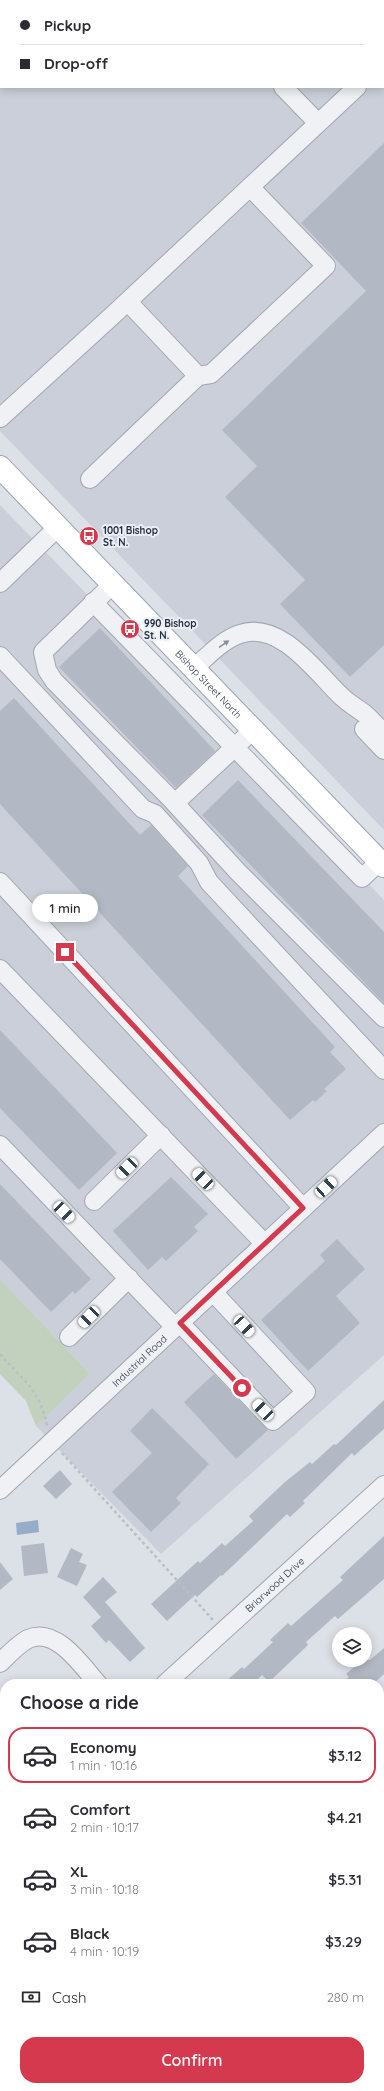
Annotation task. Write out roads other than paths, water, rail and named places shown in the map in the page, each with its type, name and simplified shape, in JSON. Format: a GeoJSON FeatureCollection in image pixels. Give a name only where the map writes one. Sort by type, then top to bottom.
{"type":"FeatureCollection","features":[{"type":"Feature","properties":{"kind":"main road","name":"Bishop Street North"},"geometry":{"type":"LineString","coordinates":[[0,467],[382,864]]}},
{"type":"Feature","properties":{"kind":"street"},"geometry":{"type":"LineString","coordinates":[[284,88],[318,123]]}},
{"type":"Feature","properties":{"kind":"street"},"geometry":{"type":"LineString","coordinates":[[0,418],[128,302],[356,88]]}},
{"type":"Feature","properties":{"kind":"street"},"geometry":{"type":"LineString","coordinates":[[90,479],[198,376],[211,374],[326,266],[250,187]]}},
{"type":"Feature","properties":{"kind":"street"},"geometry":{"type":"LineString","coordinates":[[128,302],[198,376]]}},
{"type":"Feature","properties":{"kind":"street"},"geometry":{"type":"LineString","coordinates":[[0,584],[58,527]]}},
{"type":"Feature","properties":{"kind":"street"},"geometry":{"type":"LineString","coordinates":[[112,584],[43,652],[47,670],[54,681],[175,803],[238,872],[384,1018]]}},
{"type":"Feature","properties":{"kind":"street"},"geometry":{"type":"LineString","coordinates":[[93,602],[362,878],[382,864]]}},
{"type":"Feature","properties":{"kind":"street"},"geometry":{"type":"LineString","coordinates":[[194,668],[224,642],[240,634],[266,632],[280,638],[297,651],[342,697],[366,715],[384,734]]}},
{"type":"Feature","properties":{"kind":"street"},"geometry":{"type":"LineString","coordinates":[[0,656],[143,809],[155,814],[200,863],[209,882],[384,1070]]}},
{"type":"Feature","properties":{"kind":"street"},"geometry":{"type":"LineString","coordinates":[[342,697],[358,723],[384,750]]}},
{"type":"Feature","properties":{"kind":"street"},"geometry":{"type":"LineString","coordinates":[[175,803],[253,730]]}},
{"type":"Feature","properties":{"kind":"street"},"geometry":{"type":"LineString","coordinates":[[0,882],[303,1208]]}},
{"type":"Feature","properties":{"kind":"street"},"geometry":{"type":"LineString","coordinates":[[0,969],[265,1244]]}},
{"type":"Feature","properties":{"kind":"street","name":"Industrial Road"},"geometry":{"type":"LineString","coordinates":[[0,1490],[384,1133]]}},
{"type":"Feature","properties":{"kind":"street"},"geometry":{"type":"LineString","coordinates":[[94,1201],[161,1135]]}},
{"type":"Feature","properties":{"kind":"street"},"geometry":{"type":"LineString","coordinates":[[0,1145],[128,1278],[274,1421],[306,1392],[213,1292]]}},
{"type":"Feature","properties":{"kind":"street"},"geometry":{"type":"LineString","coordinates":[[69,1337],[128,1278]]}},
{"type":"Feature","properties":{"kind":"street","name":"Briarwood Drive"},"geometry":{"type":"LineString","coordinates":[[171,1679],[384,1485]]}},
{"type":"Feature","properties":{"kind":"street"},"geometry":{"type":"LineString","coordinates":[[0,1663],[18,1645],[30,1638],[43,1636],[55,1640],[68,1651],[93,1679]]}},
{"type":"Feature","properties":{"kind":"water"},"geometry":{"type":"Polygon","coordinates":[[[38,1520],[39,1532],[17,1535],[16,1523],[38,1520]]]}},
{"type":"Feature","properties":{"kind":"place","name":"1001 Bishop St. N."},"geometry":{"type":"Point","coordinates":[89,536]}},
{"type":"Feature","properties":{"kind":"place","name":"990 Bishop St. N."},"geometry":{"type":"Point","coordinates":[130,629]}}]}
